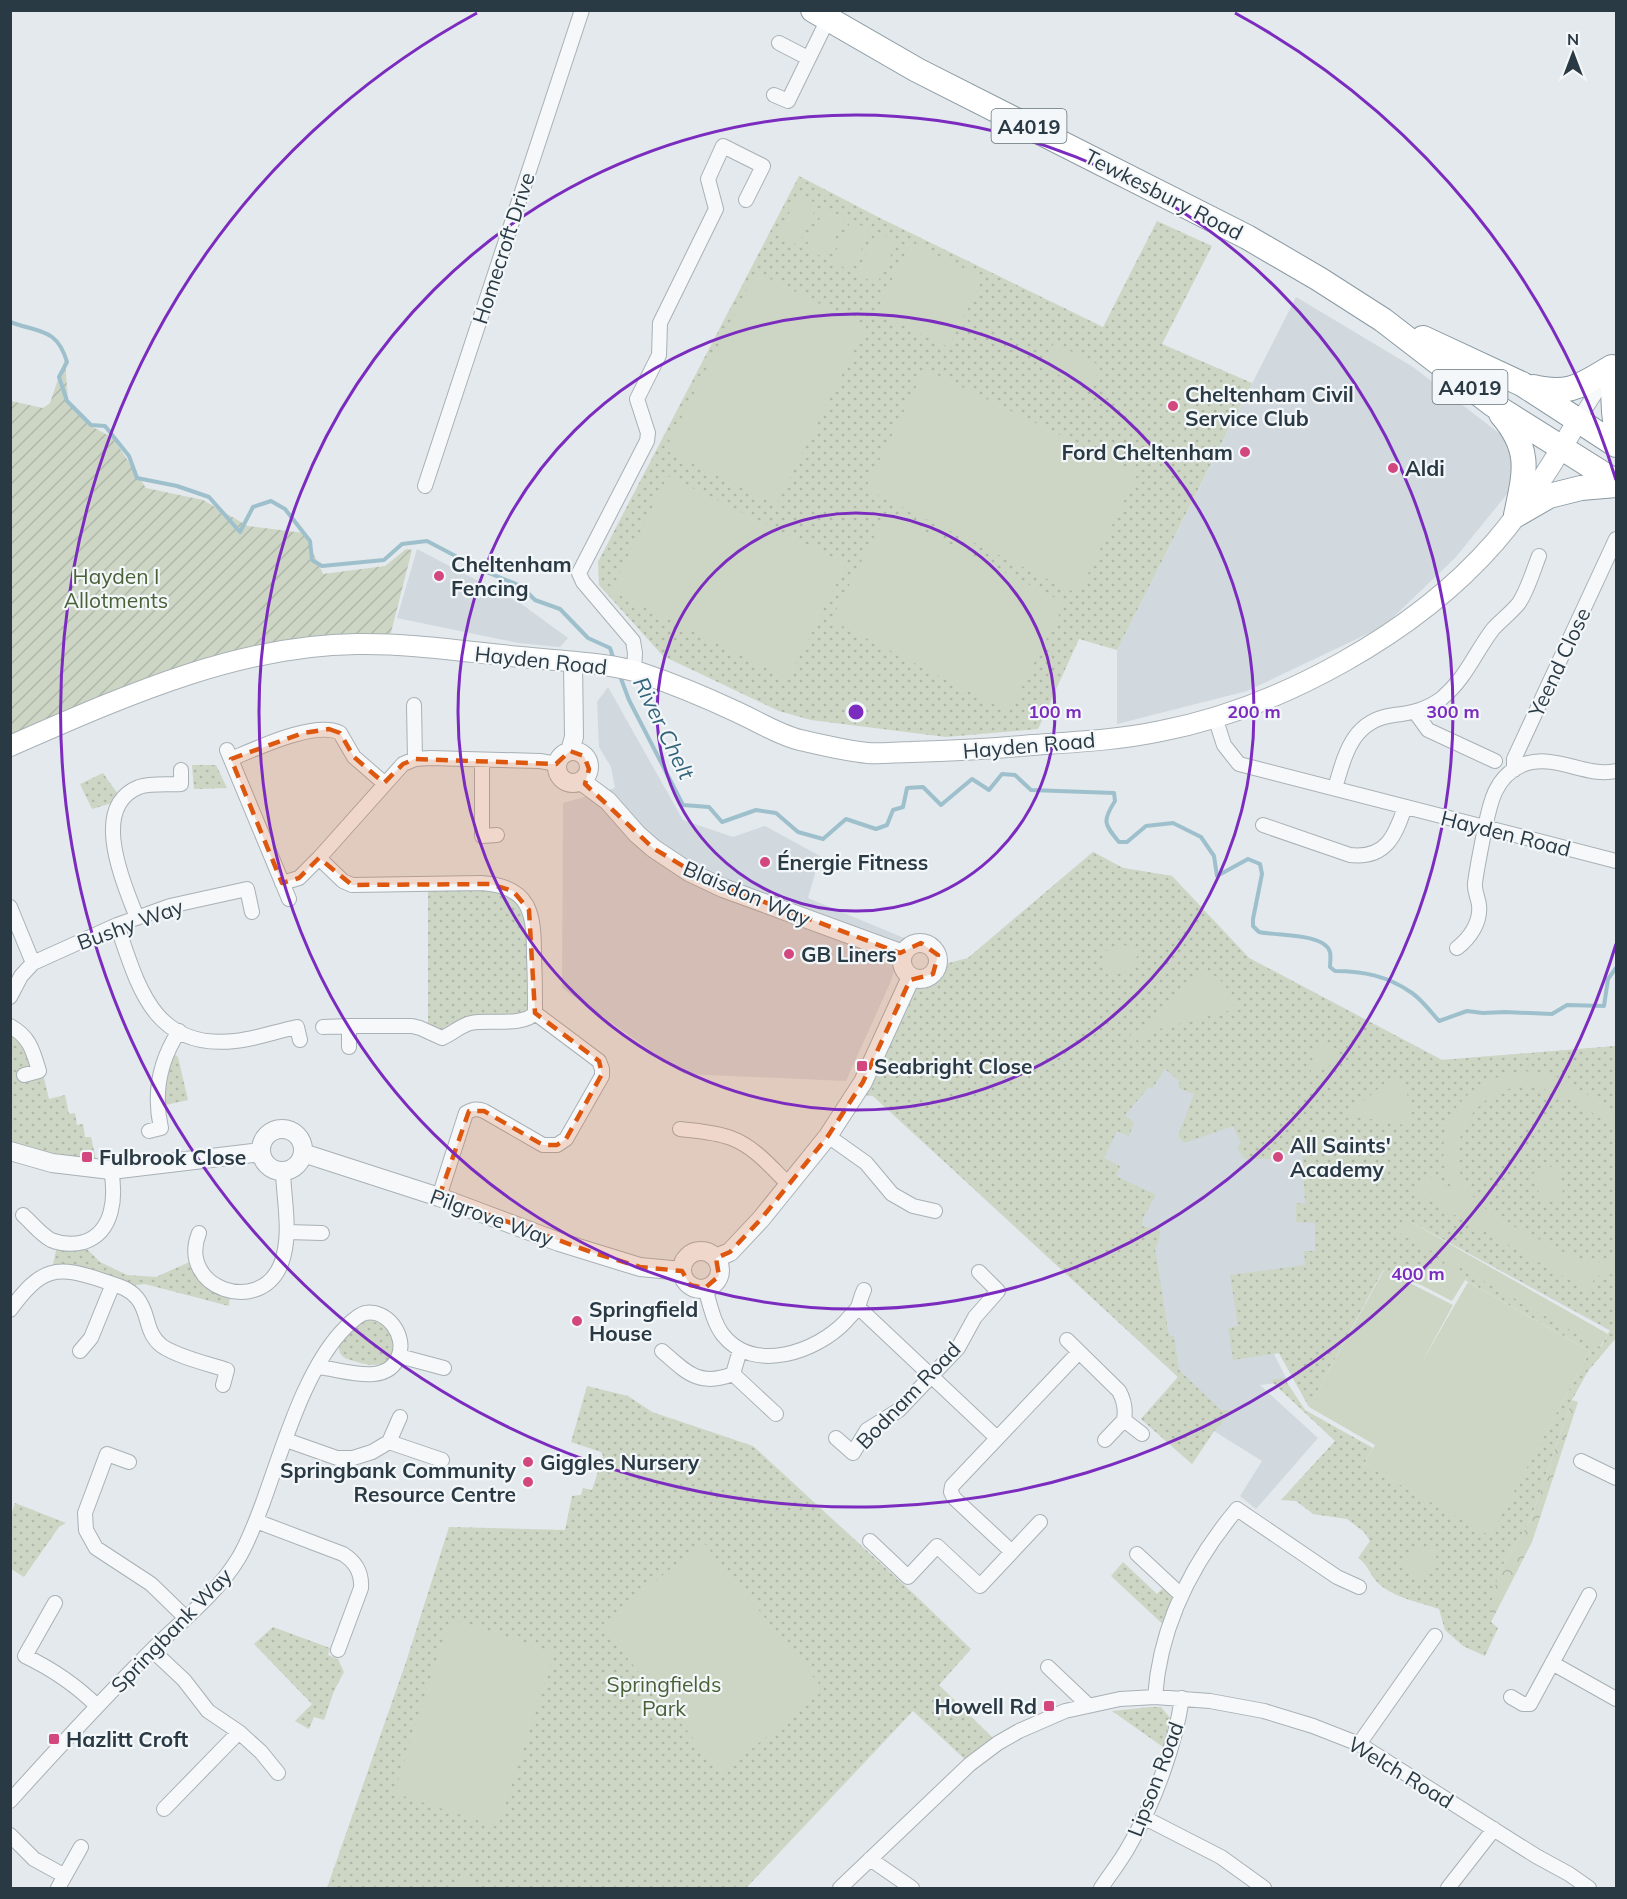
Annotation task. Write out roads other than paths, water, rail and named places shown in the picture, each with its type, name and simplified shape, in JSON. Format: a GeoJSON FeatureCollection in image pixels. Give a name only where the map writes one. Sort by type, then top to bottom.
{"type":"FeatureCollection","features":[{"type":"Feature","properties":{"kind":"highway","name":"Tewkesbury Road"},"geometry":{"type":"LineString","coordinates":[[820,15],[917,69],[1247,237],[1319,279],[1383,320],[1492,404],[1617,484]]}},
{"type":"Feature","properties":{"kind":"highway","name":"Tewkesbury Road"},"geometry":{"type":"LineString","coordinates":[[1383,320],[1521,384],[1617,445]]}},
{"type":"Feature","properties":{"kind":"highway"},"geometry":{"type":"LineString","coordinates":[[1450,351],[1459,364],[1555,424],[1561,449]]}},
{"type":"Feature","properties":{"kind":"highway"},"geometry":{"type":"LineString","coordinates":[[1521,384],[1550,391],[1566,391],[1584,384],[1615,363]]}},
{"type":"Feature","properties":{"kind":"highway"},"geometry":{"type":"LineString","coordinates":[[1615,363],[1614,412],[1617,428]]}},
{"type":"Feature","properties":{"kind":"highway"},"geometry":{"type":"LineString","coordinates":[[1492,404],[1514,429],[1522,452],[1525,470],[1516,515]]}},
{"type":"Feature","properties":{"kind":"highway"},"geometry":{"type":"LineString","coordinates":[[1578,420],[1579,435],[1583,441],[1617,464]]}},
{"type":"Feature","properties":{"kind":"highway"},"geometry":{"type":"LineString","coordinates":[[1516,515],[1549,496],[1581,488],[1617,484]]}},
{"type":"Feature","properties":{"kind":"main road","name":"Hayden Road"},"geometry":{"type":"LineString","coordinates":[[10,746],[140,691],[214,667],[261,654],[356,644],[388,644],[623,669],[698,693],[794,739],[869,753],[969,751],[1161,732],[1256,703],[1307,681],[1387,634],[1428,604],[1495,542],[1561,449],[1578,420]]}},
{"type":"Feature","properties":{"kind":"street","name":"Homecroft Drive"},"geometry":{"type":"LineString","coordinates":[[425,486],[582,10]]}},
{"type":"Feature","properties":{"kind":"street"},"geometry":{"type":"LineString","coordinates":[[774,95],[788,101],[808,58],[820,15]]}},
{"type":"Feature","properties":{"kind":"street"},"geometry":{"type":"LineString","coordinates":[[778,43],[808,58]]}},
{"type":"Feature","properties":{"kind":"street"},"geometry":{"type":"LineString","coordinates":[[623,669],[635,653],[633,641],[583,582],[579,573],[647,441],[647,429],[637,399],[659,355],[660,323],[716,209],[708,179],[723,146],[763,166],[746,200]]}},
{"type":"Feature","properties":{"kind":"street"},"geometry":{"type":"LineString","coordinates":[[1578,420],[1615,363]]}},
{"type":"Feature","properties":{"kind":"street","name":"Yeend Close"},"geometry":{"type":"LineString","coordinates":[[1514,770],[1514,759],[1612,556],[1617,539]]}},
{"type":"Feature","properties":{"kind":"street"},"geometry":{"type":"LineString","coordinates":[[1335,788],[1348,746],[1360,731],[1385,717],[1415,712],[1440,699],[1465,674],[1494,629],[1520,601],[1539,556]]}},
{"type":"Feature","properties":{"kind":"street"},"geometry":{"type":"LineString","coordinates":[[282,883],[299,878],[384,783],[403,764],[415,759],[540,761],[563,758],[578,752],[588,762],[587,775],[581,781],[574,783],[561,778],[558,773],[563,758],[574,737],[573,663]]}},
{"type":"Feature","properties":{"kind":"street"},"geometry":{"type":"LineString","coordinates":[[414,705],[415,759]]}},
{"type":"Feature","properties":{"kind":"street"},"geometry":{"type":"LineString","coordinates":[[1415,712],[1428,730],[1495,760]]}},
{"type":"Feature","properties":{"kind":"street","name":"Hayden Road"},"geometry":{"type":"LineString","coordinates":[[1215,717],[1224,745],[1239,764],[1617,861]]}},
{"type":"Feature","properties":{"kind":"street"},"geometry":{"type":"LineString","coordinates":[[289,899],[229,755],[303,733],[329,729],[340,733],[354,757],[384,783]]}},
{"type":"Feature","properties":{"kind":"street"},"geometry":{"type":"LineString","coordinates":[[482,760],[482,836],[497,835]]}},
{"type":"Feature","properties":{"kind":"street"},"geometry":{"type":"LineString","coordinates":[[1457,948],[1472,932],[1478,915],[1479,904],[1475,886],[1492,797],[1500,782],[1522,765],[1540,761],[1550,761],[1592,771],[1617,771]]}},
{"type":"Feature","properties":{"kind":"street"},"geometry":{"type":"LineString","coordinates":[[136,918],[112,836],[114,817],[122,800],[142,786],[181,784],[181,770]]}},
{"type":"Feature","properties":{"kind":"street","name":"Blaisdon Way"},"geometry":{"type":"LineString","coordinates":[[581,781],[608,801],[637,834],[653,848],[689,872],[723,888],[903,954]]}},
{"type":"Feature","properties":{"kind":"street"},"geometry":{"type":"LineString","coordinates":[[1263,825],[1350,855],[1363,855],[1378,850],[1392,839],[1404,807]]}},
{"type":"Feature","properties":{"kind":"street"},"geometry":{"type":"LineString","coordinates":[[319,858],[343,881],[352,885],[481,883],[498,885],[513,891],[525,902],[532,918],[535,1013]]}},
{"type":"Feature","properties":{"kind":"street","name":"Bushy Way"},"geometry":{"type":"LineString","coordinates":[[10,997],[21,976],[33,963],[117,925],[170,906],[247,889],[252,912]]}},
{"type":"Feature","properties":{"kind":"street"},"geometry":{"type":"LineString","coordinates":[[10,907],[33,963]]}},
{"type":"Feature","properties":{"kind":"street"},"geometry":{"type":"LineString","coordinates":[[117,925],[142,994],[158,1016],[179,1031],[200,1040],[219,1042],[237,1041],[297,1027],[300,1040]]}},
{"type":"Feature","properties":{"kind":"street"},"geometry":{"type":"LineString","coordinates":[[921,943],[933,948],[938,955],[938,966],[933,974],[926,978],[911,977],[905,971],[902,962],[903,954],[914,944],[921,943]]}},
{"type":"Feature","properties":{"kind":"street"},"geometry":{"type":"LineString","coordinates":[[716,1258],[730,1252],[790,1186],[828,1136],[863,1082],[911,977]]}},
{"type":"Feature","properties":{"kind":"street"},"geometry":{"type":"LineString","coordinates":[[323,1027],[412,1026],[442,1038],[454,1033],[467,1023],[525,1020],[535,1013]]}},
{"type":"Feature","properties":{"kind":"street"},"geometry":{"type":"LineString","coordinates":[[439,1197],[466,1113],[476,1109],[484,1111],[543,1145],[557,1145],[566,1139],[602,1076],[599,1061],[535,1013]]}},
{"type":"Feature","properties":{"kind":"street"},"geometry":{"type":"LineString","coordinates":[[10,1026],[22,1032],[31,1044],[39,1071],[24,1075]]}},
{"type":"Feature","properties":{"kind":"street"},"geometry":{"type":"LineString","coordinates":[[349,1026],[349,1047]]}},
{"type":"Feature","properties":{"kind":"street"},"geometry":{"type":"LineString","coordinates":[[149,1131],[161,1128],[158,1107],[159,1076],[164,1058],[179,1031]]}},
{"type":"Feature","properties":{"kind":"street"},"geometry":{"type":"LineString","coordinates":[[281,1129],[290,1130],[302,1142],[303,1154],[295,1167],[283,1172],[274,1170],[266,1164],[261,1152],[263,1141],[269,1134],[281,1129]]}},
{"type":"Feature","properties":{"kind":"street"},"geometry":{"type":"LineString","coordinates":[[680,1129],[720,1135],[740,1142],[756,1153],[790,1186]]}},
{"type":"Feature","properties":{"kind":"street"},"geometry":{"type":"LineString","coordinates":[[828,1136],[866,1163],[883,1186],[897,1197],[913,1206],[936,1211]]}},
{"type":"Feature","properties":{"kind":"street"},"geometry":{"type":"LineString","coordinates":[[10,1151],[52,1163],[111,1170],[261,1152]]}},
{"type":"Feature","properties":{"kind":"street","name":"Pilgrove Way"},"geometry":{"type":"LineString","coordinates":[[303,1154],[439,1197],[525,1230],[594,1253],[640,1267],[682,1271]]}},
{"type":"Feature","properties":{"kind":"street"},"geometry":{"type":"LineString","coordinates":[[22,1214],[42,1234],[58,1242],[73,1244],[88,1240],[107,1223],[110,1215],[114,1194],[111,1170]]}},
{"type":"Feature","properties":{"kind":"street"},"geometry":{"type":"LineString","coordinates":[[200,1233],[195,1250],[199,1266],[203,1274],[215,1285],[238,1292],[264,1285],[277,1272],[283,1256],[287,1232],[283,1172]]}},
{"type":"Feature","properties":{"kind":"street"},"geometry":{"type":"LineString","coordinates":[[287,1232],[322,1233]]}},
{"type":"Feature","properties":{"kind":"street"},"geometry":{"type":"LineString","coordinates":[[704,1251],[716,1258],[720,1267],[719,1276],[714,1284],[705,1288],[690,1285],[684,1279],[682,1271],[682,1264],[691,1254],[704,1251]]}},
{"type":"Feature","properties":{"kind":"street"},"geometry":{"type":"LineString","coordinates":[[10,1310],[16,1292],[51,1273],[76,1271],[113,1284],[133,1293],[142,1308],[150,1332],[163,1346],[227,1370],[223,1385]]}},
{"type":"Feature","properties":{"kind":"street","name":"Bodnam Road"},"geometry":{"type":"LineString","coordinates":[[836,1438],[853,1453],[867,1431],[899,1410],[957,1347],[975,1317],[1004,1290],[979,1272]]}},
{"type":"Feature","properties":{"kind":"street"},"geometry":{"type":"LineString","coordinates":[[80,1351],[91,1338],[113,1284]]}},
{"type":"Feature","properties":{"kind":"street"},"geometry":{"type":"LineString","coordinates":[[705,1288],[717,1326],[724,1336],[740,1350],[773,1355],[805,1349],[825,1339],[858,1307],[864,1290]]}},
{"type":"Feature","properties":{"kind":"street"},"geometry":{"type":"LineString","coordinates":[[858,1307],[996,1438]]}},
{"type":"Feature","properties":{"kind":"street","name":"Springbank Way"},"geometry":{"type":"LineString","coordinates":[[10,1801],[97,1706],[218,1585],[238,1559],[256,1521],[311,1375],[339,1333],[354,1318],[366,1313],[379,1315],[392,1323],[398,1332],[401,1345],[399,1356]]}},
{"type":"Feature","properties":{"kind":"street"},"geometry":{"type":"LineString","coordinates":[[1067,1340],[1119,1391],[1125,1407],[1124,1420],[1105,1440]]}},
{"type":"Feature","properties":{"kind":"street"},"geometry":{"type":"LineString","coordinates":[[733,1374],[740,1350]]}},
{"type":"Feature","properties":{"kind":"street"},"geometry":{"type":"LineString","coordinates":[[662,1351],[695,1378],[721,1379],[733,1374]]}},
{"type":"Feature","properties":{"kind":"street"},"geometry":{"type":"LineString","coordinates":[[1012,1552],[954,1497],[951,1492],[953,1483],[1079,1352]]}},
{"type":"Feature","properties":{"kind":"street"},"geometry":{"type":"LineString","coordinates":[[318,1367],[373,1375],[393,1365],[399,1356],[444,1368]]}},
{"type":"Feature","properties":{"kind":"street"},"geometry":{"type":"LineString","coordinates":[[733,1374],[776,1414]]}},
{"type":"Feature","properties":{"kind":"street"},"geometry":{"type":"LineString","coordinates":[[286,1440],[345,1459],[372,1452],[389,1442],[400,1417]]}},
{"type":"Feature","properties":{"kind":"street"},"geometry":{"type":"LineString","coordinates":[[1124,1420],[1142,1434]]}},
{"type":"Feature","properties":{"kind":"street"},"geometry":{"type":"LineString","coordinates":[[389,1442],[442,1460]]}},
{"type":"Feature","properties":{"kind":"street"},"geometry":{"type":"LineString","coordinates":[[129,1462],[107,1454],[85,1514],[84,1522],[88,1537],[96,1548],[151,1584],[186,1618]]}},
{"type":"Feature","properties":{"kind":"street"},"geometry":{"type":"LineString","coordinates":[[1581,1461],[1617,1478]]}},
{"type":"Feature","properties":{"kind":"street"},"geometry":{"type":"LineString","coordinates":[[1155,1697],[1156,1675],[1161,1652],[1181,1595],[1205,1551],[1237,1509],[1337,1577],[1359,1587]]}},
{"type":"Feature","properties":{"kind":"street"},"geometry":{"type":"LineString","coordinates":[[256,1521],[343,1554],[354,1562],[361,1581],[361,1588],[338,1650]]}},
{"type":"Feature","properties":{"kind":"street"},"geometry":{"type":"LineString","coordinates":[[870,1541],[908,1576],[937,1546],[980,1586],[1040,1522]]}},
{"type":"Feature","properties":{"kind":"street"},"geometry":{"type":"LineString","coordinates":[[1137,1554],[1181,1595]]}},
{"type":"Feature","properties":{"kind":"street"},"geometry":{"type":"LineString","coordinates":[[1511,1697],[1523,1704],[1530,1704],[1589,1595]]}},
{"type":"Feature","properties":{"kind":"street"},"geometry":{"type":"LineString","coordinates":[[55,1603],[25,1656],[48,1666],[84,1693],[97,1706]]}},
{"type":"Feature","properties":{"kind":"street"},"geometry":{"type":"LineString","coordinates":[[1359,1744],[1435,1636]]}},
{"type":"Feature","properties":{"kind":"street"},"geometry":{"type":"LineString","coordinates":[[152,1650],[184,1680],[208,1711],[239,1732],[261,1752],[278,1773]]}},
{"type":"Feature","properties":{"kind":"street"},"geometry":{"type":"LineString","coordinates":[[1552,1664],[1617,1699]]}},
{"type":"Feature","properties":{"kind":"street"},"geometry":{"type":"LineString","coordinates":[[1048,1667],[1088,1705]]}},
{"type":"Feature","properties":{"kind":"street","name":"Welch Road"},"geometry":{"type":"LineString","coordinates":[[840,1888],[970,1764],[998,1743],[1041,1720],[1088,1705],[1120,1699],[1155,1697],[1210,1701],[1264,1711],[1313,1726],[1359,1744],[1589,1888]]}},
{"type":"Feature","properties":{"kind":"street","name":"Lipson Road"},"geometry":{"type":"LineString","coordinates":[[1101,1888],[1129,1846],[1167,1761],[1179,1721],[1182,1698]]}},
{"type":"Feature","properties":{"kind":"street"},"geometry":{"type":"LineString","coordinates":[[164,1809],[239,1732]]}},
{"type":"Feature","properties":{"kind":"street"},"geometry":{"type":"LineString","coordinates":[[1143,1817],[1221,1857],[1264,1888]]}},
{"type":"Feature","properties":{"kind":"street"},"geometry":{"type":"LineString","coordinates":[[1448,1888],[1494,1829]]}},
{"type":"Feature","properties":{"kind":"street"},"geometry":{"type":"LineString","coordinates":[[10,1835],[34,1859],[65,1876]]}},
{"type":"Feature","properties":{"kind":"street"},"geometry":{"type":"LineString","coordinates":[[58,1888],[81,1847]]}},
{"type":"Feature","properties":{"kind":"street"},"geometry":{"type":"LineString","coordinates":[[870,1859],[912,1888]]}},
{"type":"Feature","properties":{"kind":"waterway","name":"River Chelt"},"geometry":{"type":"LineString","coordinates":[[10,322],[46,333],[58,343],[67,362],[59,377],[67,401],[91,425],[105,426],[129,456],[137,478],[177,486],[209,497],[240,532],[253,507],[271,501],[285,509],[310,541],[312,560],[322,566],[384,560],[402,544],[427,541],[484,571],[521,586],[535,600],[560,609],[588,638],[610,648],[614,660]]}},
{"type":"Feature","properties":{"kind":"waterway","name":"River Chelt"},"geometry":{"type":"LineString","coordinates":[[620,676],[629,700],[683,805],[709,807],[722,822],[756,810],[776,813],[798,832],[823,839],[846,819],[876,829],[887,825],[893,810],[903,807],[907,788],[923,787],[941,805],[972,779],[989,790],[1002,774],[1015,775],[1031,790],[1114,793],[1115,801],[1106,822],[1119,842],[1127,842],[1146,826],[1173,823],[1201,837],[1214,856],[1217,876],[1248,859],[1260,864],[1262,874],[1253,919],[1253,926],[1259,932],[1299,936],[1319,941],[1330,952],[1330,967],[1335,971],[1365,973],[1394,982],[1416,996],[1439,1021],[1467,1011],[1552,1014],[1567,1005],[1604,1006],[1608,979],[1616,968]]}},
{"type":"Feature","properties":{"kind":"place","name":"Cheltenham Civil Service Club"},"geometry":{"type":"Point","coordinates":[1173,406]}},
{"type":"Feature","properties":{"kind":"place","name":"Ford Cheltenham"},"geometry":{"type":"Point","coordinates":[1245,452]}},
{"type":"Feature","properties":{"kind":"place","name":"Aldi"},"geometry":{"type":"Point","coordinates":[1393,468]}},
{"type":"Feature","properties":{"kind":"place","name":"Cheltenham Fencing"},"geometry":{"type":"Point","coordinates":[439,576]}},
{"type":"Feature","properties":{"kind":"place","name":"Énergie Fitness"},"geometry":{"type":"Point","coordinates":[765,862]}},
{"type":"Feature","properties":{"kind":"place","name":"GB Liners"},"geometry":{"type":"Point","coordinates":[789,954]}},
{"type":"Feature","properties":{"kind":"place","name":"Seabright Close"},"geometry":{"type":"Point","coordinates":[862,1066]}},
{"type":"Feature","properties":{"kind":"place","name":"Fulbrook Close"},"geometry":{"type":"Point","coordinates":[87,1157]}},
{"type":"Feature","properties":{"kind":"place","name":"All Saints' Academy"},"geometry":{"type":"Point","coordinates":[1278,1157]}},
{"type":"Feature","properties":{"kind":"place","name":"Springfield House"},"geometry":{"type":"Point","coordinates":[577,1321]}},
{"type":"Feature","properties":{"kind":"place","name":"Giggles Nursery"},"geometry":{"type":"Point","coordinates":[528,1462]}},
{"type":"Feature","properties":{"kind":"place","name":"Springbank Community Resource Centre"},"geometry":{"type":"Point","coordinates":[528,1482]}},
{"type":"Feature","properties":{"kind":"place","name":"Howell Rd"},"geometry":{"type":"Point","coordinates":[1049,1706]}},
{"type":"Feature","properties":{"kind":"place","name":"Hazlitt Croft"},"geometry":{"type":"Point","coordinates":[54,1739]}},
{"type":"Feature","properties":{"kind":"park label","name":"Hayden I Allotments"},"geometry":{"type":"Point","coordinates":[116,588]}},
{"type":"Feature","properties":{"kind":"park label","name":"Springfields Park"},"geometry":{"type":"Point","coordinates":[664,1696]}}]}
